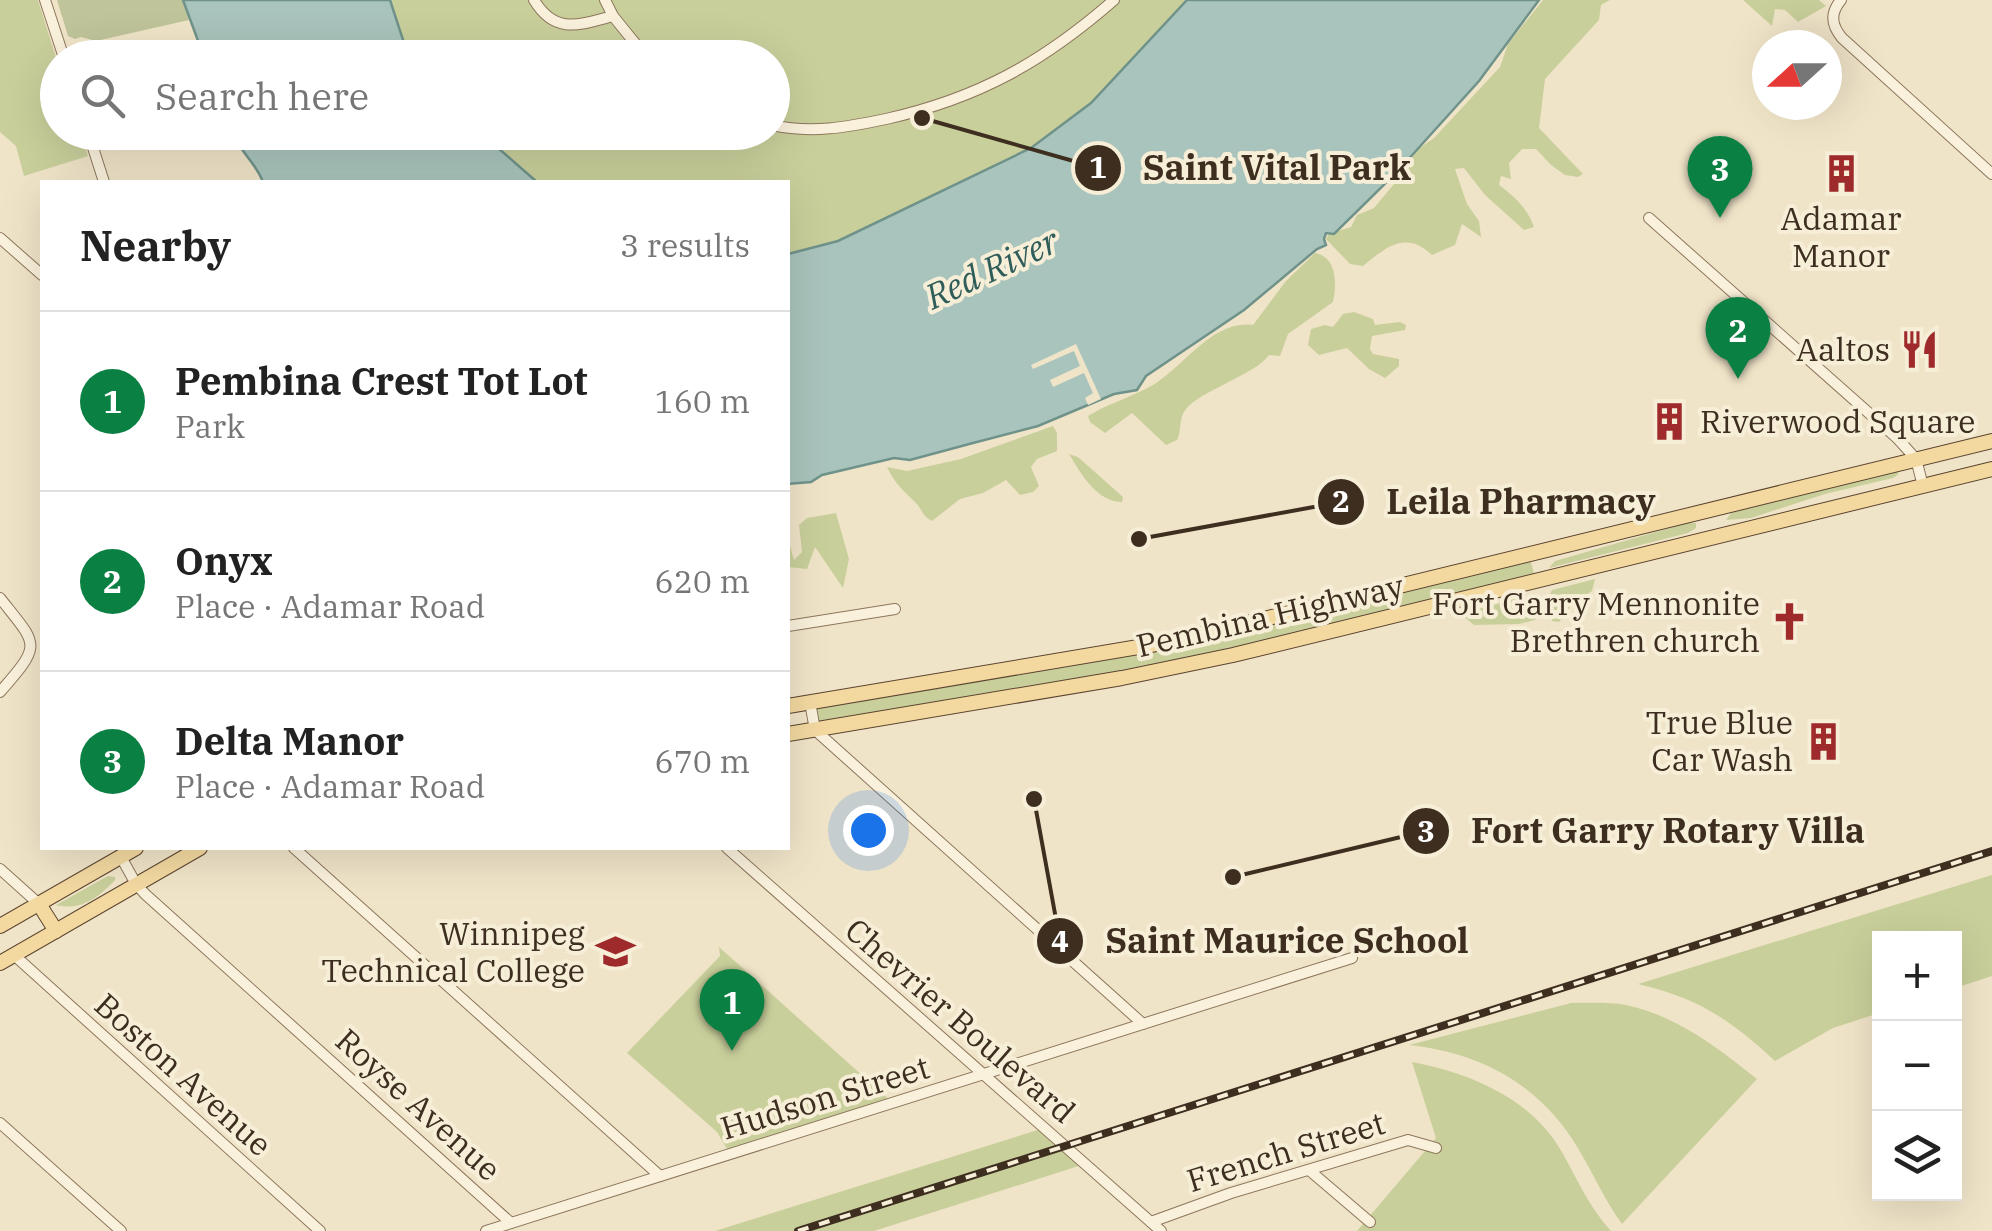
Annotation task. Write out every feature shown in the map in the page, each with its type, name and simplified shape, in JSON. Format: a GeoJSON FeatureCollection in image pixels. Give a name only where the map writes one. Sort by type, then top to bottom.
{"type":"FeatureCollection","features":[{"type":"Feature","properties":{"kind":"main road","name":"Pembina Highway"},"geometry":{"type":"LineString","coordinates":[[790,706],[1116,652],[1242,626],[1992,441]]}},
{"type":"Feature","properties":{"kind":"main road","name":"Pembina Highway"},"geometry":{"type":"LineString","coordinates":[[790,734],[1234,655],[1992,469]]}},
{"type":"Feature","properties":{"kind":"main road"},"geometry":{"type":"LineString","coordinates":[[966,676],[971,704]]}},
{"type":"Feature","properties":{"kind":"main road"},"geometry":{"type":"LineString","coordinates":[[0,926],[133,850]]}},
{"type":"Feature","properties":{"kind":"main road"},"geometry":{"type":"LineString","coordinates":[[7,959],[196,850]]}},
{"type":"Feature","properties":{"kind":"main road"},"geometry":{"type":"LineString","coordinates":[[39,904],[56,932]]}},
{"type":"Feature","properties":{"kind":"street"},"geometry":{"type":"LineString","coordinates":[[45,0],[58,40]]}},
{"type":"Feature","properties":{"kind":"street"},"geometry":{"type":"LineString","coordinates":[[534,0],[544,17],[554,22],[587,23],[613,16]]}},
{"type":"Feature","properties":{"kind":"street"},"geometry":{"type":"LineString","coordinates":[[605,0],[632,40]]}},
{"type":"Feature","properties":{"kind":"street"},"geometry":{"type":"LineString","coordinates":[[790,126],[841,129],[948,104],[1039,60],[1114,0]]}},
{"type":"Feature","properties":{"kind":"street"},"geometry":{"type":"LineString","coordinates":[[1841,0],[1832,20],[1842,38],[1992,174]]}},
{"type":"Feature","properties":{"kind":"street"},"geometry":{"type":"LineString","coordinates":[[94,150],[103,180]]}},
{"type":"Feature","properties":{"kind":"street"},"geometry":{"type":"LineString","coordinates":[[1649,218],[1870,411],[1916,459],[1923,486]]}},
{"type":"Feature","properties":{"kind":"street"},"geometry":{"type":"LineString","coordinates":[[0,238],[40,273]]}},
{"type":"Feature","properties":{"kind":"street"},"geometry":{"type":"LineString","coordinates":[[0,598],[26,626],[32,645],[26,660],[0,692]]}},
{"type":"Feature","properties":{"kind":"street"},"geometry":{"type":"LineString","coordinates":[[790,626],[895,609]]}},
{"type":"Feature","properties":{"kind":"street"},"geometry":{"type":"LineString","coordinates":[[810,702],[815,730],[1143,1024]]}},
{"type":"Feature","properties":{"kind":"street"},"geometry":{"type":"LineString","coordinates":[[296,850],[660,1176]]}},
{"type":"Feature","properties":{"kind":"street","name":"Chevrier Boulevard"},"geometry":{"type":"LineString","coordinates":[[729,850],[1161,1231]]}},
{"type":"Feature","properties":{"kind":"street","name":"Royse Avenue"},"geometry":{"type":"LineString","coordinates":[[121,857],[136,884],[511,1223]]}},
{"type":"Feature","properties":{"kind":"street"},"geometry":{"type":"LineString","coordinates":[[0,869],[39,904]]}},
{"type":"Feature","properties":{"kind":"street","name":"Hudson Street"},"geometry":{"type":"LineString","coordinates":[[486,1231],[1352,958]]}},
{"type":"Feature","properties":{"kind":"street","name":"Boston Avenue"},"geometry":{"type":"LineString","coordinates":[[7,959],[320,1231]]}},
{"type":"Feature","properties":{"kind":"street"},"geometry":{"type":"LineString","coordinates":[[0,1123],[120,1231]]}},
{"type":"Feature","properties":{"kind":"street","name":"French Street"},"geometry":{"type":"LineString","coordinates":[[1151,1222],[1408,1140],[1436,1148]]}},
{"type":"Feature","properties":{"kind":"street"},"geometry":{"type":"LineString","coordinates":[[1309,1170],[1370,1222]]}},
{"type":"Feature","properties":{"kind":"green space"},"geometry":{"type":"Polygon","coordinates":[[[0,0],[38,0],[50,40],[40,40],[40,150],[86,150],[88,156],[24,176],[16,146],[0,132],[0,0]]]}},
{"type":"Feature","properties":{"kind":"green space"},"geometry":{"type":"Polygon","coordinates":[[[57,0],[183,0],[189,20],[100,40],[68,36],[57,0]]]}},
{"type":"Feature","properties":{"kind":"green space"},"geometry":{"type":"Polygon","coordinates":[[[390,0],[1187,0],[1091,103],[1031,148],[838,241],[790,253],[790,180],[535,180],[500,150],[790,150],[790,40],[403,40],[390,0]]]}},
{"type":"Feature","properties":{"kind":"green space"},"geometry":{"type":"Polygon","coordinates":[[[1543,0],[1610,0],[1601,5],[1599,20],[1545,79],[1539,128],[1583,174],[1565,175],[1536,149],[1522,149],[1509,163],[1511,179],[1501,176],[1499,185],[1528,214],[1534,227],[1524,230],[1485,195],[1464,168],[1455,169],[1467,204],[1479,221],[1481,237],[1462,224],[1455,245],[1432,255],[1405,242],[1388,248],[1363,266],[1350,264],[1326,239],[1329,234],[1351,227],[1357,215],[1374,208],[1394,184],[1405,158],[1434,138],[1500,67],[1508,44],[1543,0]]]}},
{"type":"Feature","properties":{"kind":"green space"},"geometry":{"type":"Polygon","coordinates":[[[1743,0],[1819,0],[1826,6],[1798,22],[1785,10],[1775,9],[1772,26],[1743,0]]]}},
{"type":"Feature","properties":{"kind":"green space"},"geometry":{"type":"Polygon","coordinates":[[[1315,253],[1331,266],[1335,280],[1333,302],[1288,334],[1280,356],[1269,355],[1253,369],[1186,409],[1177,440],[1166,445],[1132,413],[1105,433],[1090,422],[1088,416],[1153,385],[1212,337],[1238,325],[1253,325],[1286,281],[1315,253]]]}},
{"type":"Feature","properties":{"kind":"green space"},"geometry":{"type":"Polygon","coordinates":[[[1354,312],[1373,319],[1375,325],[1406,325],[1405,330],[1372,336],[1373,354],[1399,359],[1399,366],[1385,378],[1347,348],[1319,355],[1308,345],[1311,329],[1333,327],[1343,314],[1354,312]]]}},
{"type":"Feature","properties":{"kind":"green space"},"geometry":{"type":"Polygon","coordinates":[[[1053,426],[1057,451],[1037,459],[1031,467],[1039,486],[1033,492],[1020,495],[1006,480],[983,493],[960,499],[932,521],[887,467],[907,471],[961,459],[1053,426]]]}},
{"type":"Feature","properties":{"kind":"green space"},"geometry":{"type":"Polygon","coordinates":[[[1069,454],[1078,457],[1123,497],[1122,502],[1097,492],[1069,454]]]}},
{"type":"Feature","properties":{"kind":"green space"},"geometry":{"type":"Polygon","coordinates":[[[1897,471],[1899,474],[1893,478],[1825,494],[1751,518],[1726,520],[1740,510],[1897,471]]]}},
{"type":"Feature","properties":{"kind":"green space"},"geometry":{"type":"Polygon","coordinates":[[[836,513],[849,559],[843,588],[815,547],[807,569],[790,567],[790,546],[794,560],[802,552],[799,525],[807,518],[836,513]]]}},
{"type":"Feature","properties":{"kind":"green space"},"geometry":{"type":"Polygon","coordinates":[[[1696,523],[1696,528],[1549,568],[1555,561],[1696,523]]]}},
{"type":"Feature","properties":{"kind":"green space"},"geometry":{"type":"Polygon","coordinates":[[[1529,555],[1536,581],[1233,655],[815,731],[810,702],[1113,652],[1529,555]]]}},
{"type":"Feature","properties":{"kind":"green space"},"geometry":{"type":"Polygon","coordinates":[[[1595,579],[1592,591],[1572,604],[1559,622],[1552,621],[1547,600],[1552,590],[1595,579]]]}},
{"type":"Feature","properties":{"kind":"green space"},"geometry":{"type":"Polygon","coordinates":[[[1525,596],[1534,601],[1538,614],[1535,620],[1474,625],[1461,614],[1525,596]]]}},
{"type":"Feature","properties":{"kind":"green space"},"geometry":{"type":"Polygon","coordinates":[[[1992,875],[1992,976],[1962,986],[1962,931],[1872,931],[1872,1015],[1833,1028],[1775,1061],[1712,1012],[1679,996],[1638,984],[1992,875]]]}},
{"type":"Feature","properties":{"kind":"green space"},"geometry":{"type":"Polygon","coordinates":[[[108,876],[115,880],[88,901],[73,906],[56,905],[108,876]]]}},
{"type":"Feature","properties":{"kind":"green space"},"geometry":{"type":"Polygon","coordinates":[[[719,947],[893,1103],[730,1154],[717,1132],[627,1053],[720,956],[719,947]]]}},
{"type":"Feature","properties":{"kind":"green space"},"geometry":{"type":"Polygon","coordinates":[[[1571,1003],[1606,1003],[1645,1010],[1711,1044],[1757,1079],[1622,1224],[1564,1127],[1528,1090],[1485,1065],[1436,1049],[1409,1045],[1571,1003]]]}},
{"type":"Feature","properties":{"kind":"green space"},"geometry":{"type":"Polygon","coordinates":[[[1412,1062],[1477,1081],[1534,1117],[1562,1152],[1590,1203],[1611,1231],[1357,1231],[1436,1138],[1412,1062]]]}},
{"type":"Feature","properties":{"kind":"green space"},"geometry":{"type":"Polygon","coordinates":[[[1044,1128],[1085,1164],[874,1231],[715,1231],[1044,1128]]]}},
{"type":"Feature","properties":{"kind":"water"},"geometry":{"type":"Polygon","coordinates":[[[183,0],[390,0],[403,40],[198,40],[183,0]]]}},
{"type":"Feature","properties":{"kind":"water","name":"Red River"},"geometry":{"type":"Polygon","coordinates":[[[1187,0],[1539,0],[1479,81],[1396,173],[1334,234],[1326,233],[1326,245],[1244,310],[1146,376],[1137,390],[1114,394],[1038,426],[910,460],[894,458],[822,475],[811,482],[790,484],[790,253],[838,241],[1031,148],[1091,103],[1187,0]]]}},
{"type":"Feature","properties":{"kind":"water"},"geometry":{"type":"Polygon","coordinates":[[[243,150],[500,150],[535,180],[262,180],[243,150]]]}},
{"type":"Feature","properties":{"kind":"pier"},"geometry":{"type":"Polygon","coordinates":[[[1076,344],[1101,399],[1088,405],[1085,398],[1093,393],[1084,373],[1053,387],[1050,380],[1080,366],[1074,351],[1033,369],[1031,365],[1076,344]]]}},
{"type":"Feature","properties":{"kind":"railway"},"geometry":{"type":"LineString","coordinates":[[798,1231],[1992,851]]}},
{"type":"Feature","properties":{"kind":"place","name":"Saint Vital Park"},"geometry":{"type":"Point","coordinates":[922,118]}},
{"type":"Feature","properties":{"kind":"place","name":"Adamar Manor"},"geometry":{"type":"Point","coordinates":[1841,174]}},
{"type":"Feature","properties":{"kind":"place","name":"Delta Manor"},"geometry":{"type":"Point","coordinates":[1720,218]}},
{"type":"Feature","properties":{"kind":"place","name":"Aaltos"},"geometry":{"type":"Point","coordinates":[1920,350]}},
{"type":"Feature","properties":{"kind":"place","name":"Onyx"},"geometry":{"type":"Point","coordinates":[1738,379]}},
{"type":"Feature","properties":{"kind":"place","name":"Riverwood Square"},"geometry":{"type":"Point","coordinates":[1670,422]}},
{"type":"Feature","properties":{"kind":"place","name":"Leila Pharmacy"},"geometry":{"type":"Point","coordinates":[1139,539]}},
{"type":"Feature","properties":{"kind":"place","name":"Fort Garry Mennonite Brethren church"},"geometry":{"type":"Point","coordinates":[1790,622]}},
{"type":"Feature","properties":{"kind":"place","name":"True Blue Car Wash"},"geometry":{"type":"Point","coordinates":[1823,741]}},
{"type":"Feature","properties":{"kind":"place","name":"Saint Maurice School"},"geometry":{"type":"Point","coordinates":[1034,799]}},
{"type":"Feature","properties":{"kind":"place","name":"Fort Garry Rotary Villa"},"geometry":{"type":"Point","coordinates":[1233,877]}},
{"type":"Feature","properties":{"kind":"place","name":"Winnipeg Technical College"},"geometry":{"type":"Point","coordinates":[615,952]}},
{"type":"Feature","properties":{"kind":"place","name":"Pembina Crest Tot Lot"},"geometry":{"type":"Point","coordinates":[732,1051]}}]}
